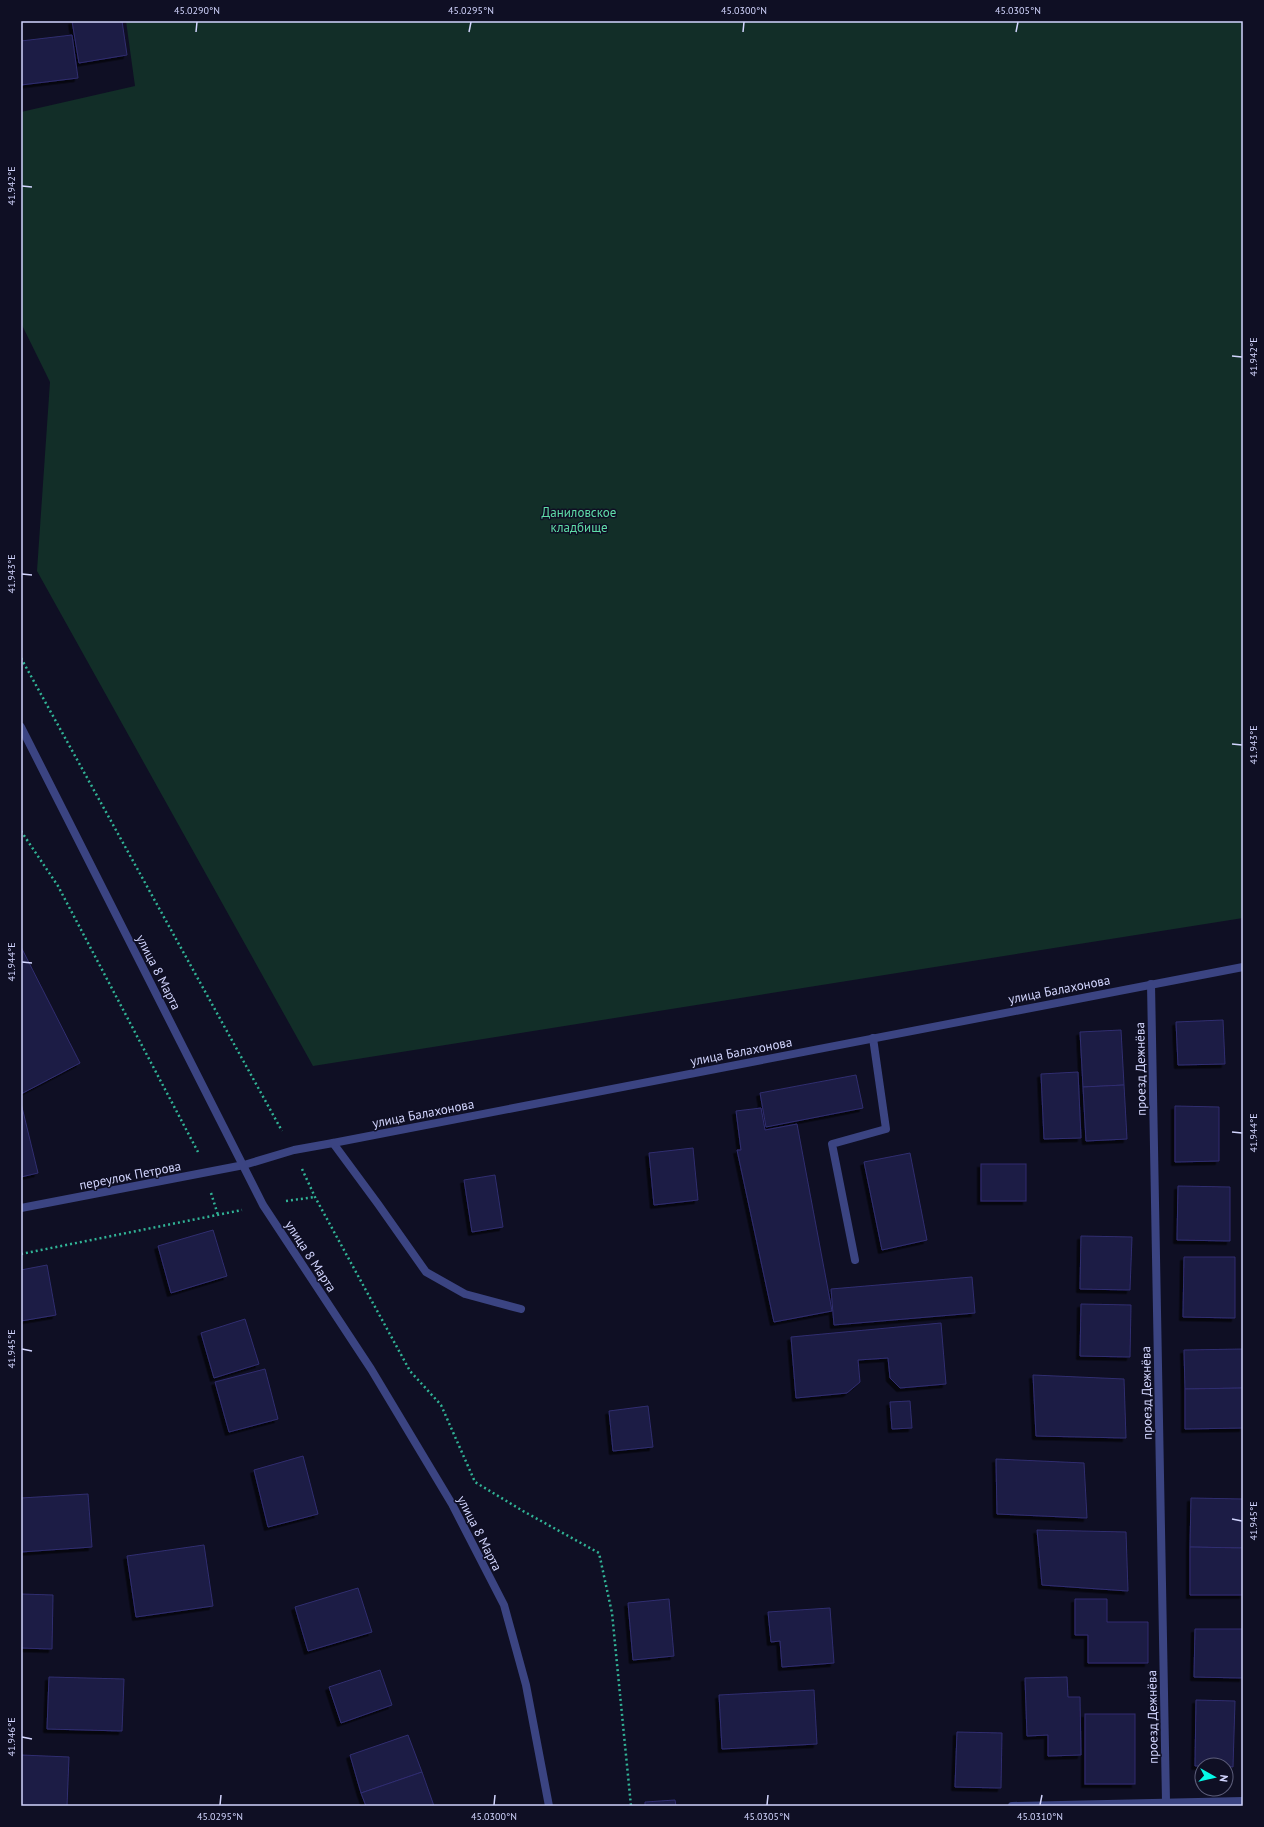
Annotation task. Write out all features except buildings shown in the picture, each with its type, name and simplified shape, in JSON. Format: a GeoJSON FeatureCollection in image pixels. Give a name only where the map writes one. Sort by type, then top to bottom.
{"type":"FeatureCollection","features":[{"type":"Feature","properties":{"kind":"street","name":"улица 8 Марта"},"geometry":{"type":"LineString","coordinates":[[21,727],[263,1205],[371,1369],[452,1504],[504,1605],[526,1685],[549,1806]]}},
{"type":"Feature","properties":{"kind":"street","name":"улица Балахонова"},"geometry":{"type":"LineString","coordinates":[[244,1165],[294,1150],[333,1142],[1243,967]]}},
{"type":"Feature","properties":{"kind":"street","name":"проезд Дежнёва"},"geometry":{"type":"LineString","coordinates":[[1151,984],[1166,1802]]}},
{"type":"Feature","properties":{"kind":"street"},"geometry":{"type":"LineString","coordinates":[[854,1260],[832,1144],[886,1129],[873,1038]]}},
{"type":"Feature","properties":{"kind":"street"},"geometry":{"type":"LineString","coordinates":[[333,1142],[426,1272],[465,1294],[521,1309]]}},
{"type":"Feature","properties":{"kind":"street","name":"переулок Петрова"},"geometry":{"type":"LineString","coordinates":[[21,1208],[244,1165]]}},
{"type":"Feature","properties":{"kind":"street"},"geometry":{"type":"LineString","coordinates":[[1012,1806],[1243,1801]]}},
{"type":"Feature","properties":{"kind":"path"},"geometry":{"type":"LineString","coordinates":[[21,658],[269,1110],[294,1150],[315,1197],[410,1371],[441,1405],[475,1482],[599,1553],[612,1613],[631,1806]]}},
{"type":"Feature","properties":{"kind":"path"},"geometry":{"type":"LineString","coordinates":[[21,832],[58,886],[199,1152],[191,1153]]}},
{"type":"Feature","properties":{"kind":"path"},"geometry":{"type":"LineString","coordinates":[[21,1254],[263,1205],[315,1197]]}},
{"type":"Feature","properties":{"kind":"green space","name":"Даниловское кладбище"},"geometry":{"type":"Polygon","coordinates":[[[126,21],[1243,21],[1243,918],[313,1066],[37,571],[50,382],[21,323],[21,112],[135,86],[126,21]]]}}]}
